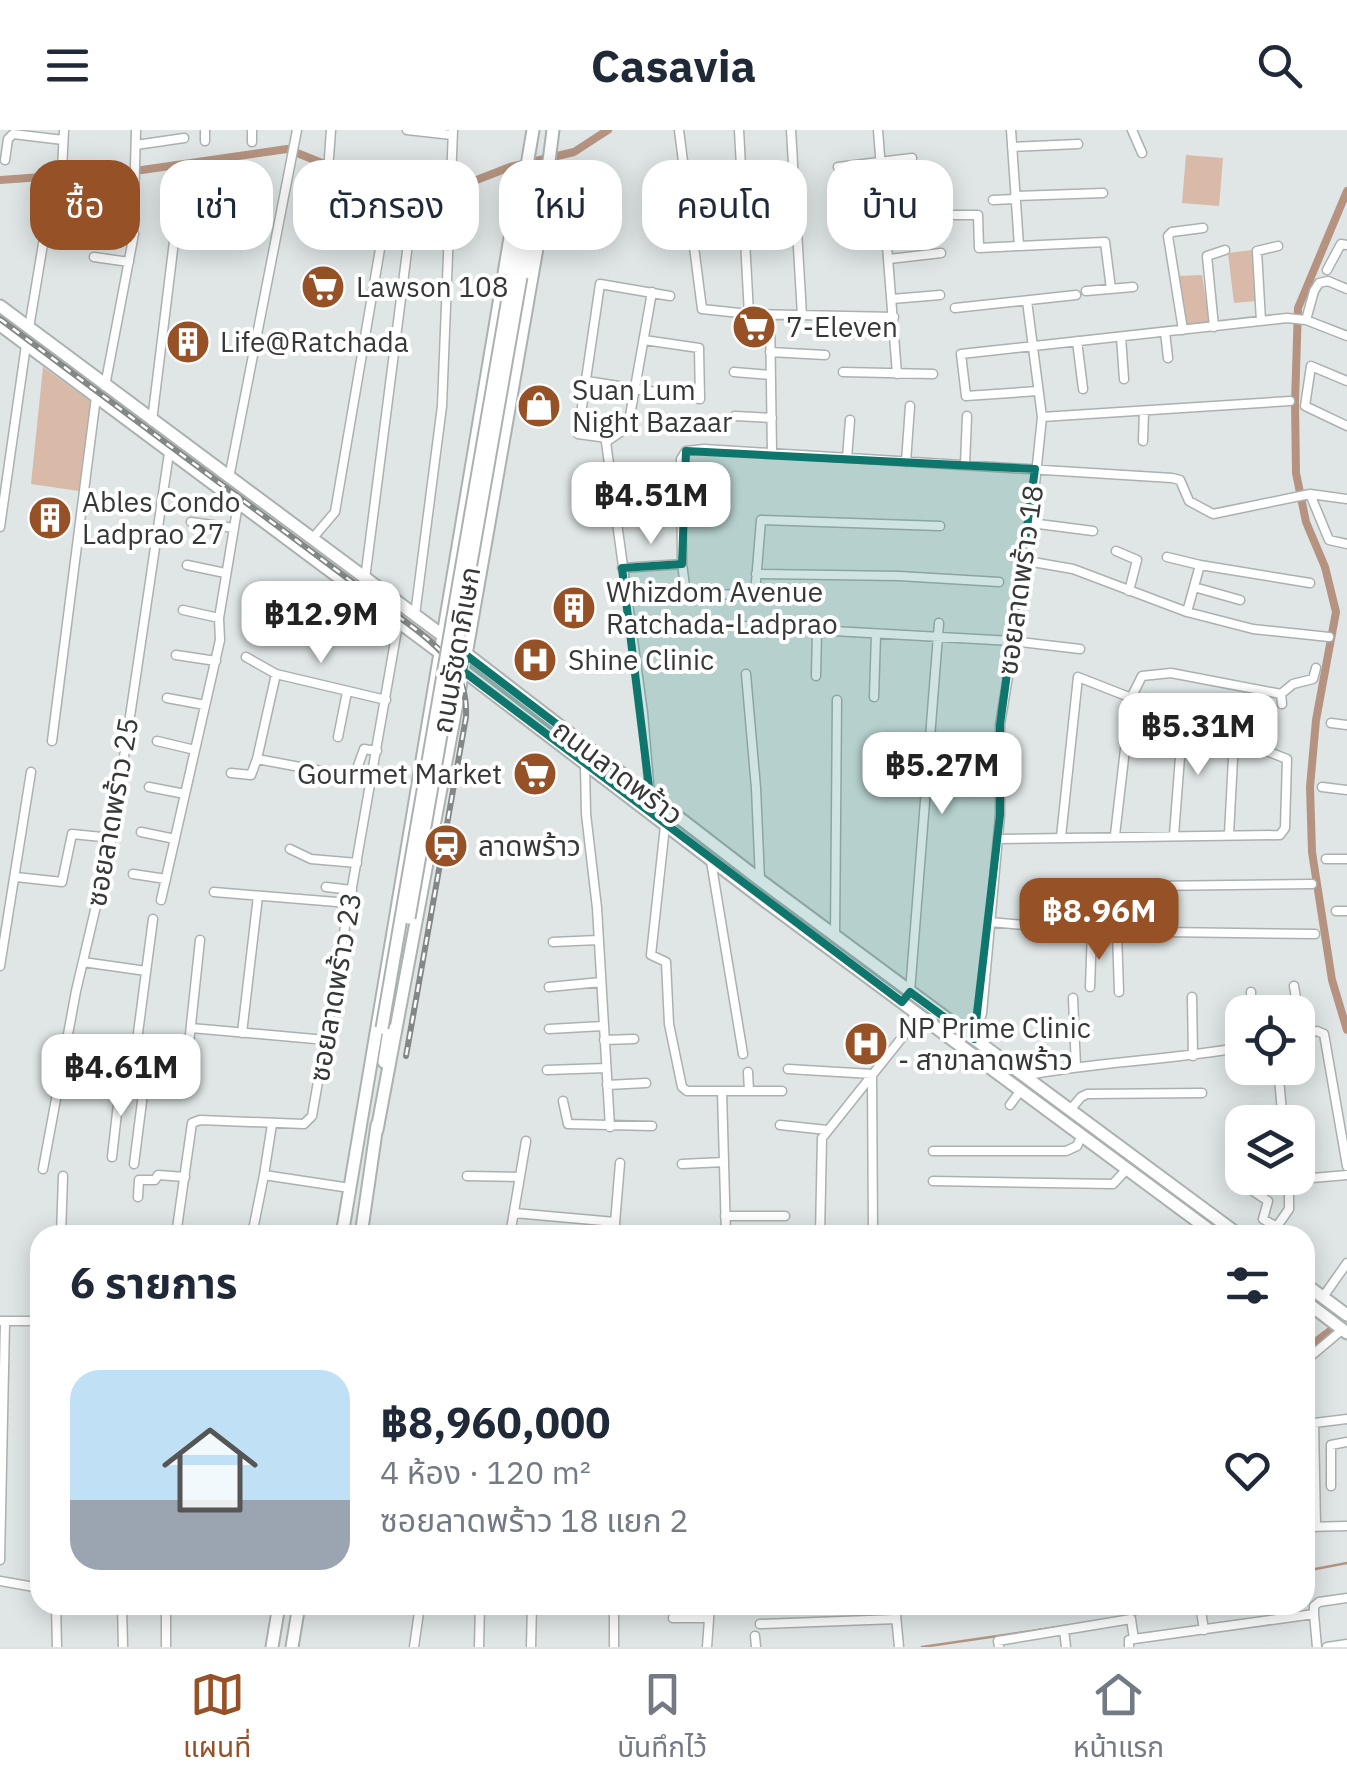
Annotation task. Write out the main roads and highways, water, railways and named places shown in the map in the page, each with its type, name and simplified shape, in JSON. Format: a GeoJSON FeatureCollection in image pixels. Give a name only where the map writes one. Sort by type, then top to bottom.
{"type":"FeatureCollection","features":[{"type":"Feature","properties":{"kind":"main road","name":"ถนนรัชดาภิเษก"},"geometry":{"type":"LineString","coordinates":[[528,160],[533,130]]}},
{"type":"Feature","properties":{"kind":"main road","name":"ถนนรัชดาภิเษก"},"geometry":{"type":"LineString","coordinates":[[549,160],[554,130]]}},
{"type":"Feature","properties":{"kind":"main road","name":"ถนนรัชดาภิเษก"},"geometry":{"type":"LineString","coordinates":[[344,1225],[508,250]]}},
{"type":"Feature","properties":{"kind":"main road","name":"ถนนรัชดาภิเษก"},"geometry":{"type":"LineString","coordinates":[[360,1127],[385,1029],[519,250]]}},
{"type":"Feature","properties":{"kind":"main road","name":"ถนนรัชดาภิเษก"},"geometry":{"type":"LineString","coordinates":[[516,276],[523,250]]}},
{"type":"Feature","properties":{"kind":"main road","name":"ถนนรัชดาภิเษก"},"geometry":{"type":"LineString","coordinates":[[363,1225],[537,250]]}},
{"type":"Feature","properties":{"kind":"main road","name":"ถนนลาดพร้าว"},"geometry":{"type":"LineString","coordinates":[[0,306],[442,635],[836,936],[906,997]]}},
{"type":"Feature","properties":{"kind":"main road","name":"ถนนลาดพร้าว"},"geometry":{"type":"LineString","coordinates":[[0,325],[665,826],[924,1010],[1021,1090],[1203,1225]]}},
{"type":"Feature","properties":{"kind":"main road"},"geometry":{"type":"LineString","coordinates":[[476,440],[483,452],[495,452],[501,445]]}},
{"type":"Feature","properties":{"kind":"main road"},"geometry":{"type":"LineString","coordinates":[[464,512],[471,521],[482,521],[489,515]]}},
{"type":"Feature","properties":{"kind":"main road"},"geometry":{"type":"LineString","coordinates":[[455,716],[470,694],[492,694]]}},
{"type":"Feature","properties":{"kind":"main road"},"geometry":{"type":"LineString","coordinates":[[412,806],[422,798],[433,800],[436,814]]}},
{"type":"Feature","properties":{"kind":"main road"},"geometry":{"type":"LineString","coordinates":[[402,867],[414,858],[424,860],[426,868]]}},
{"type":"Feature","properties":{"kind":"main road","name":"ถนนลาดพร้าว"},"geometry":{"type":"LineString","coordinates":[[924,1010],[974,1038],[1225,1225]]}},
{"type":"Feature","properties":{"kind":"main road","name":"ถนนรัชดาภิเษก"},"geometry":{"type":"LineString","coordinates":[[377,1130],[385,1029]]}},
{"type":"Feature","properties":{"kind":"main road"},"geometry":{"type":"LineString","coordinates":[[1315,1291],[1347,1315]]}},
{"type":"Feature","properties":{"kind":"main road"},"geometry":{"type":"LineString","coordinates":[[1315,1308],[1345,1331]]}},
{"type":"Feature","properties":{"kind":"main road"},"geometry":{"type":"LineString","coordinates":[[272,1647],[277,1615]]}},
{"type":"Feature","properties":{"kind":"main road"},"geometry":{"type":"LineString","coordinates":[[292,1647],[298,1615]]}},
{"type":"Feature","properties":{"kind":"waterway"},"geometry":{"type":"LineString","coordinates":[[0,180],[142,170],[287,149],[365,180],[423,191],[456,188],[510,167],[574,152],[608,130]]}},
{"type":"Feature","properties":{"kind":"waterway"},"geometry":{"type":"LineString","coordinates":[[1347,191],[1298,308],[1295,402],[1296,473],[1306,522],[1325,567],[1336,612],[1316,720],[1310,787],[1312,852],[1332,980],[1347,1030]]}},
{"type":"Feature","properties":{"kind":"waterway"},"geometry":{"type":"LineString","coordinates":[[1315,1342],[1330,1331]]}},
{"type":"Feature","properties":{"kind":"waterway"},"geometry":{"type":"LineString","coordinates":[[1315,1569],[1347,1563]]}},
{"type":"Feature","properties":{"kind":"waterway"},"geometry":{"type":"LineString","coordinates":[[922,1647],[1099,1621]]}},
{"type":"Feature","properties":{"kind":"railway"},"geometry":{"type":"LineString","coordinates":[[0,319],[414,628],[445,655],[459,676],[466,717],[406,1056]]}},
{"type":"Feature","properties":{"kind":"place","name":"Lawson 108"},"geometry":{"type":"Point","coordinates":[323,287]}},
{"type":"Feature","properties":{"kind":"place","name":"7-Eleven"},"geometry":{"type":"Point","coordinates":[754,327]}},
{"type":"Feature","properties":{"kind":"place","name":"Life@Ratchada"},"geometry":{"type":"Point","coordinates":[188,342]}},
{"type":"Feature","properties":{"kind":"place","name":"Suan Lum Night Bazaar"},"geometry":{"type":"Point","coordinates":[539,406]}},
{"type":"Feature","properties":{"kind":"place","name":"Ables Condo Ladprao 27"},"geometry":{"type":"Point","coordinates":[50,518]}},
{"type":"Feature","properties":{"kind":"place","name":"Whizdom Avenue Ratchada-Ladprao"},"geometry":{"type":"Point","coordinates":[574,608]}},
{"type":"Feature","properties":{"kind":"place","name":"Shine Clinic"},"geometry":{"type":"Point","coordinates":[535,660]}},
{"type":"Feature","properties":{"kind":"place","name":"Gourmet Market"},"geometry":{"type":"Point","coordinates":[535,774]}},
{"type":"Feature","properties":{"kind":"place","name":"ลาดพร้าว"},"geometry":{"type":"Point","coordinates":[446,846]}},
{"type":"Feature","properties":{"kind":"place","name":"NP Prime Clinic - สาขาลาดพร้าว"},"geometry":{"type":"Point","coordinates":[866,1044]}}]}
